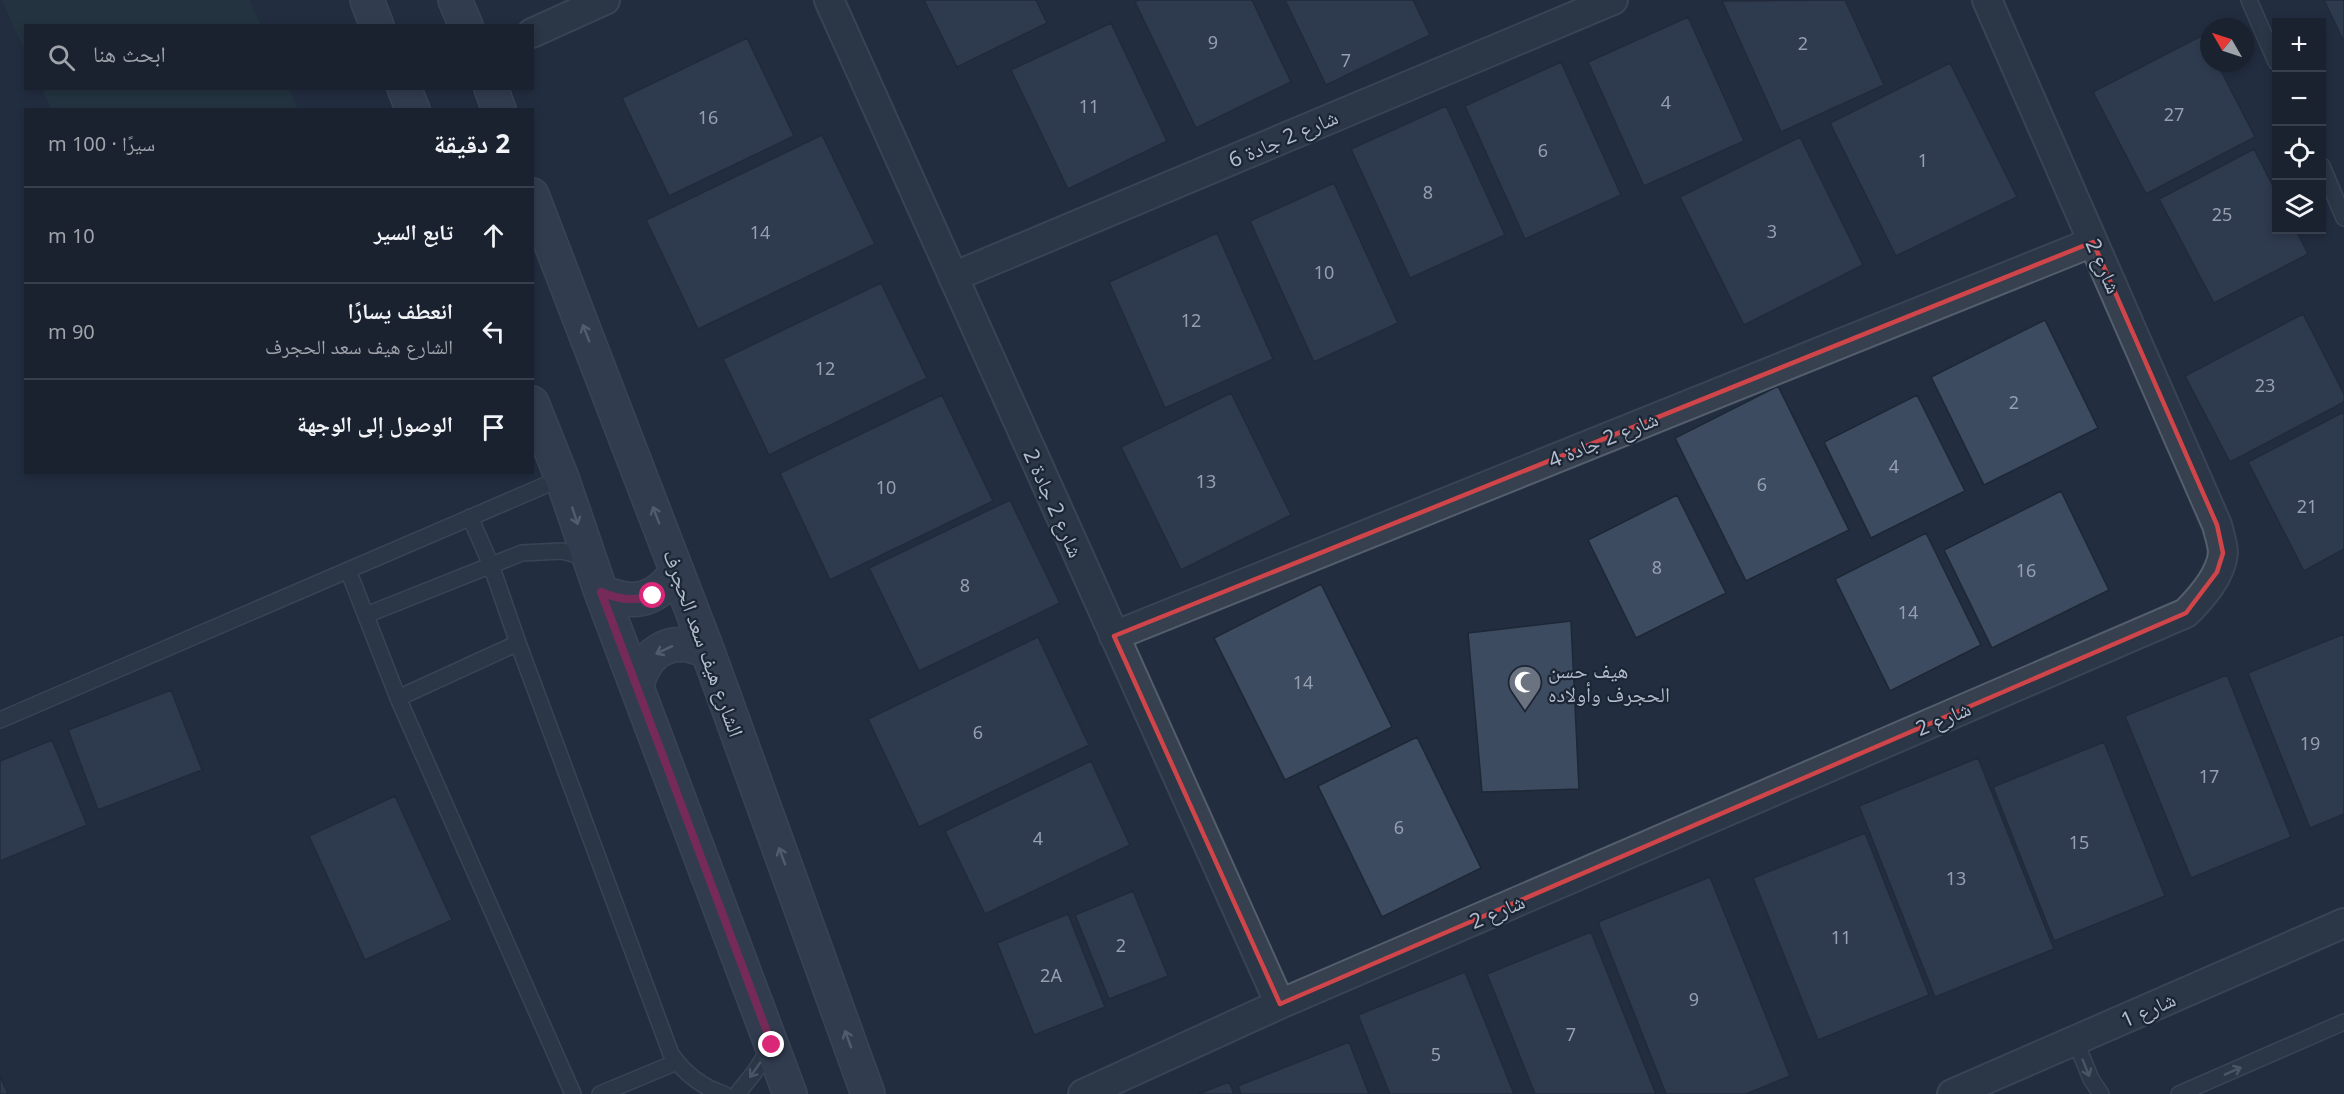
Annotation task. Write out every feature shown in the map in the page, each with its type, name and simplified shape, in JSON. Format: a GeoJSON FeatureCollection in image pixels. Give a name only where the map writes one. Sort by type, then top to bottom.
{"type":"FeatureCollection","features":[{"type":"Feature","properties":{"kind":"street"},"geometry":{"type":"LineString","coordinates":[[367,0],[376,24]]}},
{"type":"Feature","properties":{"kind":"street"},"geometry":{"type":"LineString","coordinates":[[455,0],[465,24]]}},
{"type":"Feature","properties":{"kind":"street"},"geometry":{"type":"LineString","coordinates":[[534,32],[605,0]]}},
{"type":"Feature","properties":{"kind":"street","name":"شارع 2 جادة 2"},"geometry":{"type":"LineString","coordinates":[[829,0],[1280,1004]]}},
{"type":"Feature","properties":{"kind":"street","name":"شارع 2 جادة 6"},"geometry":{"type":"LineString","coordinates":[[953,277],[1613,0]]}},
{"type":"Feature","properties":{"kind":"street","name":"شارع 2"},"geometry":{"type":"LineString","coordinates":[[1083,1094],[1280,1004],[2186,613],[2202,597],[2217,572],[2223,553],[2217,525],[1987,0]]}},
{"type":"Feature","properties":{"kind":"street"},"geometry":{"type":"LineString","coordinates":[[405,90],[412,108]]}},
{"type":"Feature","properties":{"kind":"street"},"geometry":{"type":"LineString","coordinates":[[492,90],[499,108]]}},
{"type":"Feature","properties":{"kind":"street","name":"الشارع هيف سعد الحجرف"},"geometry":{"type":"LineString","coordinates":[[534,200],[708,652],[868,1094]]}},
{"type":"Feature","properties":{"kind":"street","name":"شارع 2 جادة 4"},"geometry":{"type":"LineString","coordinates":[[1114,636],[2093,242]]}},
{"type":"Feature","properties":{"kind":"street"},"geometry":{"type":"LineString","coordinates":[[534,407],[790,1094]]}},
{"type":"Feature","properties":{"kind":"street"},"geometry":{"type":"LineString","coordinates":[[601,592],[618,599],[636,600],[653,596],[667,585],[677,571]]}},
{"type":"Feature","properties":{"kind":"street"},"geometry":{"type":"LineString","coordinates":[[637,685],[641,670],[650,657],[663,648],[678,644],[694,645],[708,652]]}},
{"type":"Feature","properties":{"kind":"street","name":"شارع 1"},"geometry":{"type":"LineString","coordinates":[[1952,1094],[2344,923]]}},
{"type":"Feature","properties":{"kind":"lane"},"geometry":{"type":"LineString","coordinates":[[2250,0],[2272,51]]}},
{"type":"Feature","properties":{"kind":"lane"},"geometry":{"type":"LineString","coordinates":[[2326,175],[2344,218]]}},
{"type":"Feature","properties":{"kind":"lane"},"geometry":{"type":"LineString","coordinates":[[0,720],[562,478]]}},
{"type":"Feature","properties":{"kind":"lane"},"geometry":{"type":"LineString","coordinates":[[471,517],[491,565],[671,1054],[695,1080],[724,1094]]}},
{"type":"Feature","properties":{"kind":"lane"},"geometry":{"type":"LineString","coordinates":[[366,615],[522,553],[562,551],[589,558]]}},
{"type":"Feature","properties":{"kind":"lane"},"geometry":{"type":"LineString","coordinates":[[348,570],[398,698],[573,1094]]}},
{"type":"Feature","properties":{"kind":"lane"},"geometry":{"type":"LineString","coordinates":[[398,698],[518,643]]}},
{"type":"Feature","properties":{"kind":"lane"},"geometry":{"type":"LineString","coordinates":[[2179,1094],[2344,1022]]}},
{"type":"Feature","properties":{"kind":"lane"},"geometry":{"type":"LineString","coordinates":[[2075,1040],[2091,1079],[2101,1094]]}},
{"type":"Feature","properties":{"kind":"lane"},"geometry":{"type":"LineString","coordinates":[[737,1094],[772,1045]]}},
{"type":"Feature","properties":{"kind":"lane"},"geometry":{"type":"LineString","coordinates":[[600,1094],[677,1062]]}},
{"type":"Feature","properties":{"kind":"highlighted area"},"geometry":{"type":"Polygon","coordinates":[[[2093,242],[2217,525],[2223,553],[2217,572],[2186,613],[1280,1004],[1114,636],[2093,242]]]}},
{"type":"Feature","properties":{"kind":"green space"},"geometry":{"type":"Polygon","coordinates":[[[2,0],[249,0],[261,24],[24,24],[24,50],[2,0]]]}},
{"type":"Feature","properties":{"kind":"green space"},"geometry":{"type":"Polygon","coordinates":[[[42,90],[289,90],[298,108],[51,108],[42,90]]]}},
{"type":"Feature","properties":{"kind":"building"},"geometry":{"type":"Polygon","coordinates":[[[924,0],[1036,0],[1047,23],[957,67],[924,0]]]}},
{"type":"Feature","properties":{"kind":"building"},"geometry":{"type":"Polygon","coordinates":[[[1139,0],[1252,0],[1291,82],[1196,128],[1135,2],[1139,0]]]}},
{"type":"Feature","properties":{"kind":"building"},"geometry":{"type":"Polygon","coordinates":[[[1285,0],[1413,0],[1430,35],[1326,85],[1285,0]]]}},
{"type":"Feature","properties":{"kind":"building"},"geometry":{"type":"Polygon","coordinates":[[[1845,0],[1884,85],[1781,132],[1722,1],[1845,0]]]}},
{"type":"Feature","properties":{"kind":"building"},"geometry":{"type":"Polygon","coordinates":[[[2324,0],[2344,0],[2344,42],[2324,0]]]}},
{"type":"Feature","properties":{"kind":"building"},"geometry":{"type":"Polygon","coordinates":[[[1688,17],[1744,141],[1644,186],[1588,62],[1688,17]]]}},
{"type":"Feature","properties":{"kind":"building"},"geometry":{"type":"Polygon","coordinates":[[[1111,23],[1167,141],[1068,189],[1011,70],[1111,23]]]}},
{"type":"Feature","properties":{"kind":"building"},"geometry":{"type":"Polygon","coordinates":[[[2200,37],[2200,72],[2222,72],[2255,137],[2146,194],[2093,92],[2200,37]]]}},
{"type":"Feature","properties":{"kind":"building"},"geometry":{"type":"Polygon","coordinates":[[[747,38],[794,136],[669,196],[622,98],[747,38]]]}},
{"type":"Feature","properties":{"kind":"building"},"geometry":{"type":"Polygon","coordinates":[[[1561,62],[1621,195],[1525,239],[1465,106],[1561,62]]]}},
{"type":"Feature","properties":{"kind":"building"},"geometry":{"type":"Polygon","coordinates":[[[1950,63],[2017,197],[1896,256],[1830,123],[1950,63]]]}},
{"type":"Feature","properties":{"kind":"building"},"geometry":{"type":"Polygon","coordinates":[[[1446,106],[1505,235],[1410,278],[1351,149],[1446,106]]]}},
{"type":"Feature","properties":{"kind":"building"},"geometry":{"type":"Polygon","coordinates":[[[822,135],[875,244],[698,329],[646,220],[822,135]]]}},
{"type":"Feature","properties":{"kind":"building"},"geometry":{"type":"Polygon","coordinates":[[[1800,137],[1863,265],[1744,325],[1680,197],[1800,137]]]}},
{"type":"Feature","properties":{"kind":"building"},"geometry":{"type":"Polygon","coordinates":[[[2254,149],[2272,184],[2272,234],[2298,234],[2308,254],[2214,303],[2159,199],[2254,149]]]}},
{"type":"Feature","properties":{"kind":"building"},"geometry":{"type":"Polygon","coordinates":[[[1334,183],[1398,323],[1314,362],[1250,221],[1334,183]]]}},
{"type":"Feature","properties":{"kind":"building"},"geometry":{"type":"Polygon","coordinates":[[[1217,233],[1273,359],[1165,408],[1109,282],[1217,233]]]}},
{"type":"Feature","properties":{"kind":"building"},"geometry":{"type":"Polygon","coordinates":[[[881,283],[927,378],[769,455],[723,359],[881,283]]]}},
{"type":"Feature","properties":{"kind":"building"},"geometry":{"type":"Polygon","coordinates":[[[2303,314],[2344,394],[2344,402],[2230,462],[2185,376],[2303,314]]]}},
{"type":"Feature","properties":{"kind":"building"},"geometry":{"type":"Polygon","coordinates":[[[2045,320],[2098,428],[1984,485],[1931,377],[2045,320]]]}},
{"type":"Feature","properties":{"kind":"building"},"geometry":{"type":"Polygon","coordinates":[[[1778,386],[1849,530],[1746,581],[1675,438],[1778,386]]]}},
{"type":"Feature","properties":{"kind":"building"},"geometry":{"type":"Polygon","coordinates":[[[1231,393],[1291,515],[1181,570],[1121,447],[1231,393]]]}},
{"type":"Feature","properties":{"kind":"building"},"geometry":{"type":"Polygon","coordinates":[[[942,395],[993,501],[830,580],[780,473],[942,395]]]}},
{"type":"Feature","properties":{"kind":"building"},"geometry":{"type":"Polygon","coordinates":[[[1917,395],[1965,491],[1871,538],[1824,442],[1917,395]]]}},
{"type":"Feature","properties":{"kind":"building"},"geometry":{"type":"Polygon","coordinates":[[[2344,412],[2344,549],[2304,571],[2248,462],[2344,412]]]}},
{"type":"Feature","properties":{"kind":"building"},"geometry":{"type":"Polygon","coordinates":[[[2061,491],[2109,590],[1992,648],[1944,550],[2061,491]]]}},
{"type":"Feature","properties":{"kind":"building"},"geometry":{"type":"Polygon","coordinates":[[[1677,495],[1726,593],[1636,638],[1588,540],[1677,495]]]}},
{"type":"Feature","properties":{"kind":"building"},"geometry":{"type":"Polygon","coordinates":[[[1010,500],[1060,603],[919,671],[869,568],[1010,500]]]}},
{"type":"Feature","properties":{"kind":"building"},"geometry":{"type":"Polygon","coordinates":[[[1926,533],[1981,645],[1890,691],[1835,579],[1926,533]]]}},
{"type":"Feature","properties":{"kind":"building"},"geometry":{"type":"Polygon","coordinates":[[[1321,584],[1392,727],[1285,780],[1214,638],[1321,584]]]}},
{"type":"Feature","properties":{"kind":"building","name":"هيف حسن الحجرف وأولاده"},"geometry":{"type":"Polygon","coordinates":[[[1571,621],[1579,789],[1482,792],[1468,633],[1571,621]]]}},
{"type":"Feature","properties":{"kind":"building"},"geometry":{"type":"Polygon","coordinates":[[[2344,634],[2344,814],[2310,828],[2248,673],[2344,634]]]}},
{"type":"Feature","properties":{"kind":"building"},"geometry":{"type":"Polygon","coordinates":[[[1038,637],[1089,745],[919,827],[868,719],[1038,637]]]}},
{"type":"Feature","properties":{"kind":"building"},"geometry":{"type":"Polygon","coordinates":[[[2227,675],[2291,837],[2191,878],[2125,716],[2227,675]]]}},
{"type":"Feature","properties":{"kind":"building"},"geometry":{"type":"Polygon","coordinates":[[[171,690],[202,770],[98,810],[68,730],[171,690]]]}},
{"type":"Feature","properties":{"kind":"building"},"geometry":{"type":"Polygon","coordinates":[[[1417,737],[1481,868],[1382,917],[1318,786],[1417,737]]]}},
{"type":"Feature","properties":{"kind":"building"},"geometry":{"type":"Polygon","coordinates":[[[52,740],[87,825],[0,861],[0,761],[52,740]]]}},
{"type":"Feature","properties":{"kind":"building"},"geometry":{"type":"Polygon","coordinates":[[[2104,742],[2165,896],[2054,941],[1993,787],[2104,742]]]}},
{"type":"Feature","properties":{"kind":"building"},"geometry":{"type":"Polygon","coordinates":[[[1978,758],[2054,949],[1935,997],[1859,806],[1978,758]]]}},
{"type":"Feature","properties":{"kind":"building"},"geometry":{"type":"Polygon","coordinates":[[[1091,761],[1130,845],[985,914],[945,831],[1091,761]]]}},
{"type":"Feature","properties":{"kind":"building"},"geometry":{"type":"Polygon","coordinates":[[[395,796],[452,920],[365,960],[309,836],[395,796]]]}},
{"type":"Feature","properties":{"kind":"building"},"geometry":{"type":"Polygon","coordinates":[[[1865,833],[1929,995],[1818,1040],[1753,878],[1865,833]]]}},
{"type":"Feature","properties":{"kind":"building"},"geometry":{"type":"Polygon","coordinates":[[[1710,877],[1790,1076],[1746,1094],[1666,1094],[1598,922],[1710,877]]]}},
{"type":"Feature","properties":{"kind":"building"},"geometry":{"type":"Polygon","coordinates":[[[1133,891],[1168,976],[1109,999],[1075,915],[1133,891]]]}},
{"type":"Feature","properties":{"kind":"building"},"geometry":{"type":"Polygon","coordinates":[[[1068,914],[1105,1007],[1034,1035],[997,943],[1068,914]]]}},
{"type":"Feature","properties":{"kind":"building"},"geometry":{"type":"Polygon","coordinates":[[[1591,932],[1656,1094],[1535,1094],[1487,974],[1591,932]]]}},
{"type":"Feature","properties":{"kind":"building"},"geometry":{"type":"Polygon","coordinates":[[[1465,972],[1514,1094],[1390,1094],[1358,1015],[1465,972]]]}},
{"type":"Feature","properties":{"kind":"building"},"geometry":{"type":"Polygon","coordinates":[[[1349,1042],[1369,1094],[1241,1094],[1238,1086],[1349,1042]]]}},
{"type":"Feature","properties":{"kind":"building"},"geometry":{"type":"Polygon","coordinates":[[[0,1076],[8,1094],[0,1094],[0,1076]]]}},
{"type":"Feature","properties":{"kind":"building"},"geometry":{"type":"Polygon","coordinates":[[[1229,1082],[1234,1094],[1198,1094],[1229,1082]]]}},
{"type":"Feature","properties":{"kind":"place","name":"هيف حسن الحجرف وأولاده"},"geometry":{"type":"Point","coordinates":[1525,711]}},
{"type":"Feature","properties":{"kind":"route"},"geometry":{"type":"LineString","coordinates":[[653,596],[636,600],[618,599],[601,592],[772,1045]]}}]}
